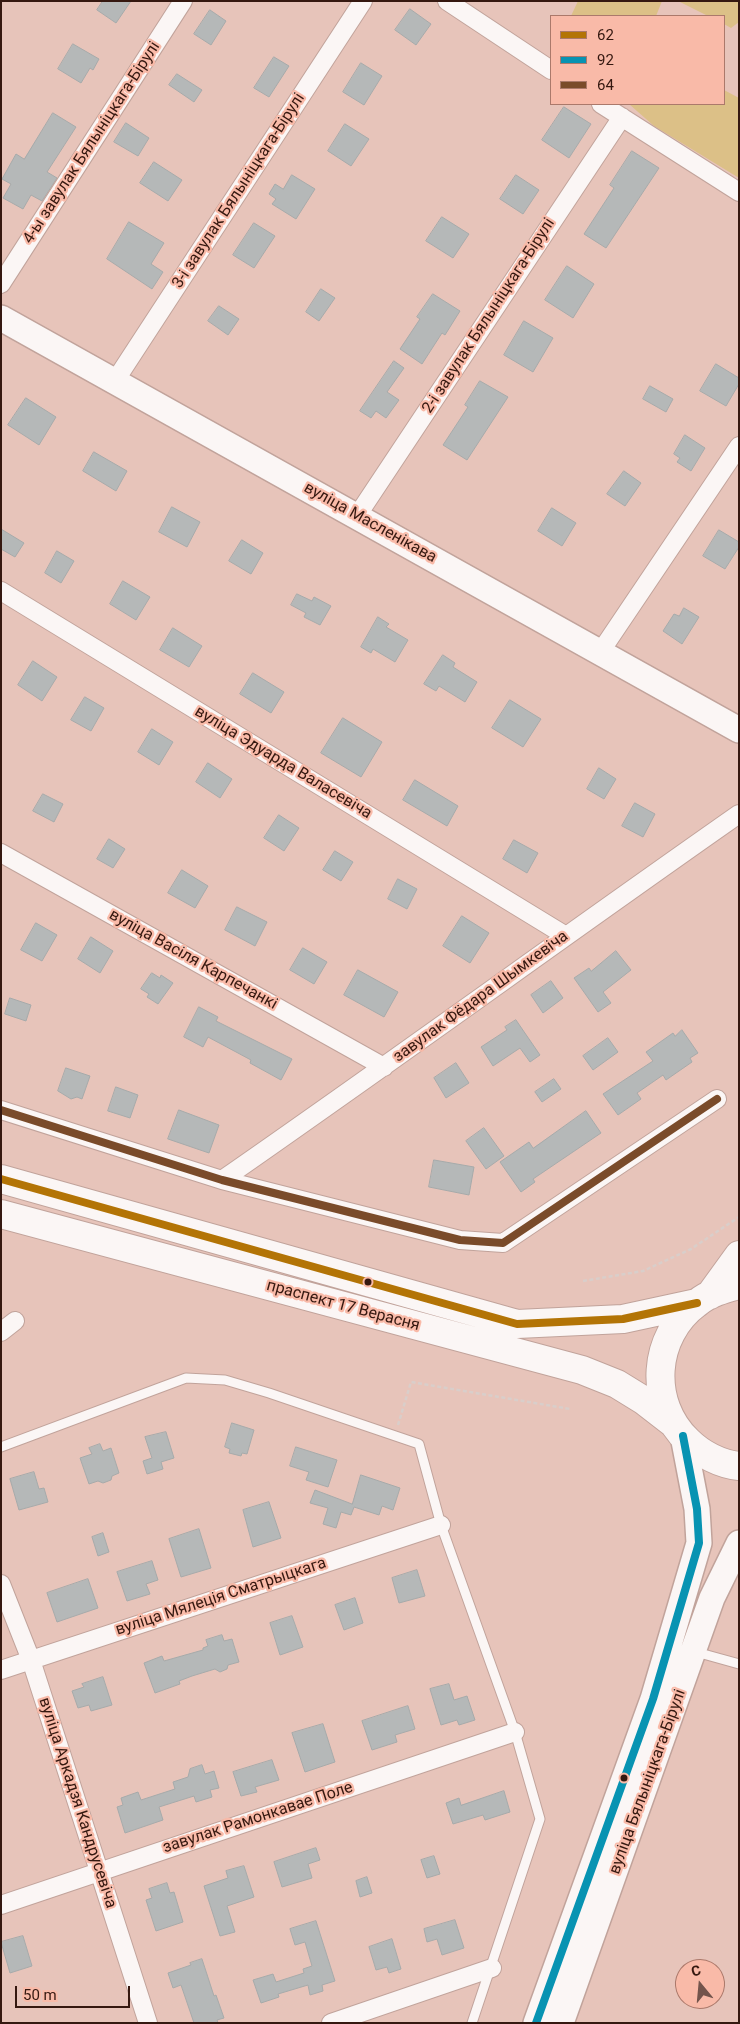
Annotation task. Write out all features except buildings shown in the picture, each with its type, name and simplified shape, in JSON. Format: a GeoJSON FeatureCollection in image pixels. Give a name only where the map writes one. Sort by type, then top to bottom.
{"type":"FeatureCollection","features":[{"type":"Feature","properties":{"kind":"main road","name":"вуліца Масленікава"},"geometry":{"type":"LineString","coordinates":[[1,318],[739,730]]}},
{"type":"Feature","properties":{"kind":"main road","name":"праспект 17 Верасня"},"geometry":{"type":"LineString","coordinates":[[1,1179],[517,1324],[623,1319],[703,1299],[739,1285]]}},
{"type":"Feature","properties":{"kind":"main road","name":"праспект 17 Верасня"},"geometry":{"type":"LineString","coordinates":[[1,1214],[582,1370],[617,1384],[643,1400],[706,1455],[720,1462],[739,1466]]}},
{"type":"Feature","properties":{"kind":"main road"},"geometry":{"type":"LineString","coordinates":[[678,1430],[662,1396],[660,1366],[668,1337],[686,1312],[703,1299],[739,1254]]}},
{"type":"Feature","properties":{"kind":"main road","name":"вуліца Бялыніцкага-Бірулі"},"geometry":{"type":"LineString","coordinates":[[536,2023],[653,1699],[699,1543],[697,1509],[678,1430]]}},
{"type":"Feature","properties":{"kind":"main road","name":"вуліца Бялыніцкага-Бірулі"},"geometry":{"type":"LineString","coordinates":[[562,2023],[712,1598],[739,1543]]}},
{"type":"Feature","properties":{"kind":"street","name":"4-ы завулак Бялыніцкага-Бірулі"},"geometry":{"type":"LineString","coordinates":[[1,284],[183,1]]}},
{"type":"Feature","properties":{"kind":"street","name":"3-і завулак Бялыніцкага-Бірулі"},"geometry":{"type":"LineString","coordinates":[[115,381],[363,1]]}},
{"type":"Feature","properties":{"kind":"street"},"geometry":{"type":"LineString","coordinates":[[447,1],[550,69]]}},
{"type":"Feature","properties":{"kind":"street"},"geometry":{"type":"LineString","coordinates":[[603,105],[739,192]]}},
{"type":"Feature","properties":{"kind":"street","name":"2-і завулак Бялыніцкага-Бірулі"},"geometry":{"type":"LineString","coordinates":[[357,516],[622,117]]}},
{"type":"Feature","properties":{"kind":"street"},"geometry":{"type":"LineString","coordinates":[[601,652],[739,446]]}},
{"type":"Feature","properties":{"kind":"street","name":"вуліца Эдуарда Валасевіча"},"geometry":{"type":"LineString","coordinates":[[1,591],[566,936]]}},
{"type":"Feature","properties":{"kind":"street","name":"завулак Фёдара Шымкевіча"},"geometry":{"type":"LineString","coordinates":[[222,1180],[739,814]]}},
{"type":"Feature","properties":{"kind":"street","name":"вуліца Васіля Карпечанкі"},"geometry":{"type":"LineString","coordinates":[[1,853],[384,1067]]}},
{"type":"Feature","properties":{"kind":"street"},"geometry":{"type":"LineString","coordinates":[[1,1110],[222,1180],[460,1240],[503,1243],[717,1099]]}},
{"type":"Feature","properties":{"kind":"street"},"geometry":{"type":"LineString","coordinates":[[1,1332],[15,1321]]}},
{"type":"Feature","properties":{"kind":"street","name":"вуліца Мялеція Сматрыцкага"},"geometry":{"type":"LineString","coordinates":[[1,1670],[441,1525]]}},
{"type":"Feature","properties":{"kind":"street","name":"вуліца Аркадзя Кандрусевіча"},"geometry":{"type":"LineString","coordinates":[[1,1584],[31,1660],[148,2023]]}},
{"type":"Feature","properties":{"kind":"street","name":"завулак Рамонкавае Поле"},"geometry":{"type":"LineString","coordinates":[[1,1905],[515,1732]]}},
{"type":"Feature","properties":{"kind":"street"},"geometry":{"type":"LineString","coordinates":[[331,2023],[492,1968]]}},
{"type":"Feature","properties":{"kind":"lane"},"geometry":{"type":"LineString","coordinates":[[1,1447],[186,1378],[225,1380],[419,1444],[441,1525],[515,1732],[540,1819],[492,1968],[472,2023]]}},
{"type":"Feature","properties":{"kind":"lane"},"geometry":{"type":"LineString","coordinates":[[694,1652],[739,1664]]}},
{"type":"Feature","properties":{"kind":"path"},"geometry":{"type":"LineString","coordinates":[[583,1281],[643,1271],[690,1249],[739,1217]]}},
{"type":"Feature","properties":{"kind":"path"},"geometry":{"type":"LineString","coordinates":[[395,1436],[411,1382],[570,1409]]}},
{"type":"Feature","properties":{"kind":"shaded area"},"geometry":{"type":"Polygon","coordinates":[[[578,1],[662,1],[656,15],[571,15],[578,1]]]}},
{"type":"Feature","properties":{"kind":"shaded area"},"geometry":{"type":"Polygon","coordinates":[[[678,1],[739,1],[739,22],[731,28],[725,25],[725,15],[706,15],[678,1]]]}},
{"type":"Feature","properties":{"kind":"shaded area"},"geometry":{"type":"Polygon","coordinates":[[[725,91],[739,98],[739,178],[654,126],[630,105],[725,105],[725,91]]]}},
{"type":"Feature","properties":{"kind":"transit line","name":"64"},"geometry":{"type":"LineString","coordinates":[[1,1110],[222,1180],[460,1240],[503,1243],[717,1099]]}},
{"type":"Feature","properties":{"kind":"transit line","name":"62"},"geometry":{"type":"LineString","coordinates":[[1,1179],[517,1324],[623,1319],[697,1303]]}},
{"type":"Feature","properties":{"kind":"transit line","name":"92"},"geometry":{"type":"LineString","coordinates":[[536,2023],[653,1699],[699,1543],[697,1509],[683,1436]]}}]}
